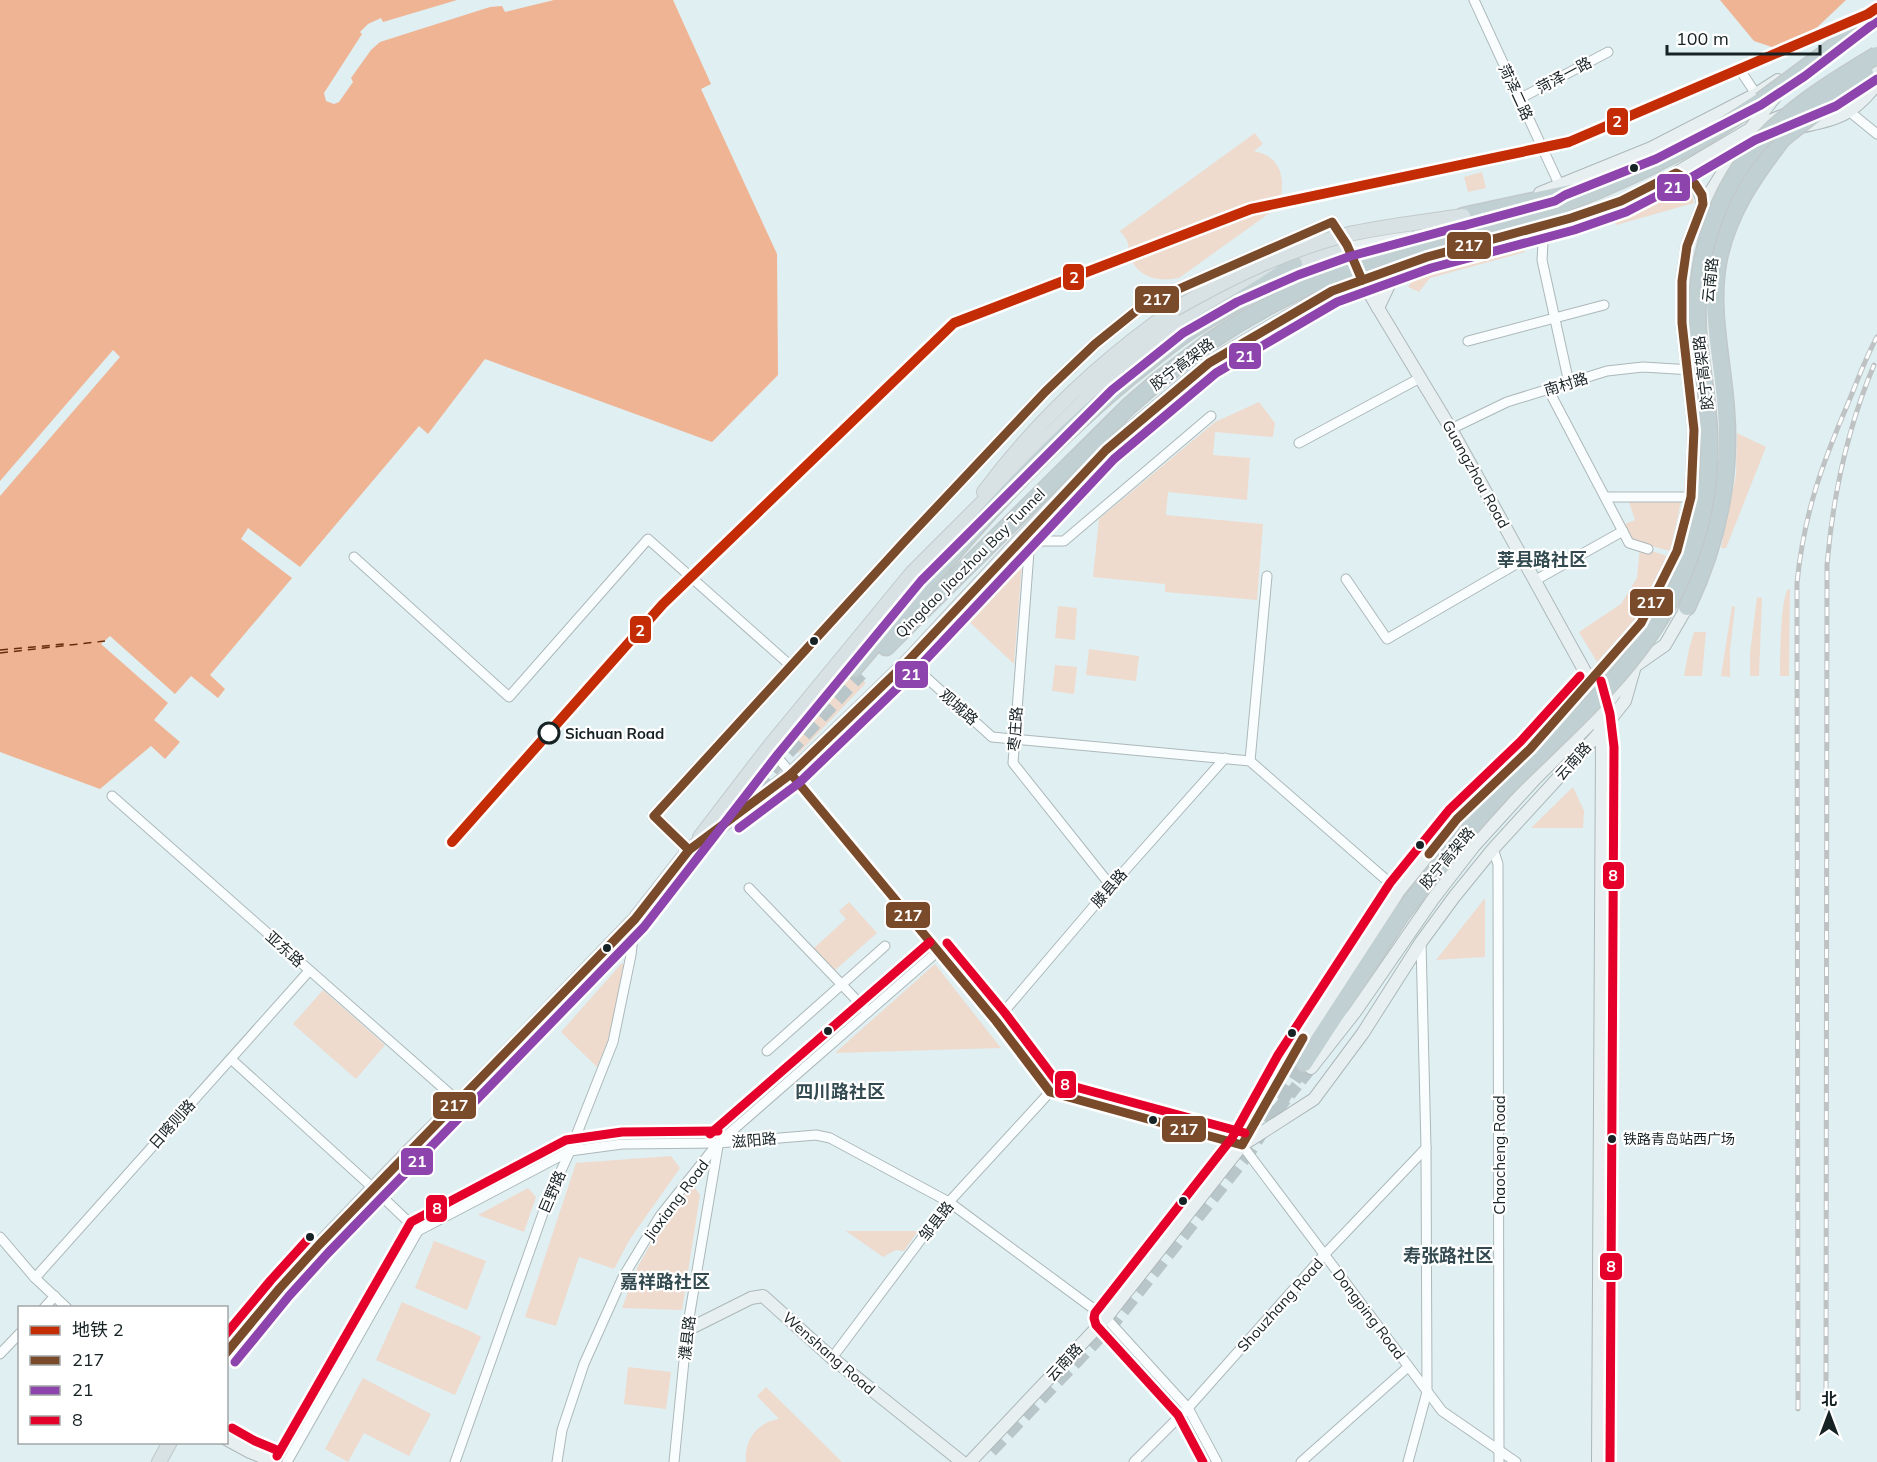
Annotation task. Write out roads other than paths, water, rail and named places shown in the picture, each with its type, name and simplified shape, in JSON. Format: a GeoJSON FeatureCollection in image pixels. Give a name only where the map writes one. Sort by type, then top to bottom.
{"type":"FeatureCollection","features":[{"type":"Feature","properties":{"kind":"highway"},"geometry":{"type":"LineString","coordinates":[[1758,97],[1877,15]]}},
{"type":"Feature","properties":{"kind":"highway"},"geometry":{"type":"LineString","coordinates":[[1758,97],[1877,23]]}},
{"type":"Feature","properties":{"kind":"highway","name":"胶宁高架路"},"geometry":{"type":"LineString","coordinates":[[1308,1065],[1402,913],[1454,847],[1513,781],[1583,714],[1616,677],[1651,634],[1670,604],[1695,542],[1707,486],[1708,416],[1697,306],[1701,266],[1713,220],[1736,173],[1771,131],[1804,103],[1877,55]]}},
{"type":"Feature","properties":{"kind":"highway"},"geometry":{"type":"LineString","coordinates":[[1687,607],[1700,580],[1720,511],[1728,439],[1715,307],[1718,263],[1731,220],[1753,178],[1784,138],[1877,65]]}},
{"type":"Feature","properties":{"kind":"highway","name":"胶宁高架路"},"geometry":{"type":"LineString","coordinates":[[1080,453],[1146,391],[1209,342],[1270,305],[1340,272],[1401,250],[1531,215],[1624,179],[1694,144],[1758,97]]}},
{"type":"Feature","properties":{"kind":"highway"},"geometry":{"type":"LineString","coordinates":[[1463,216],[1591,189],[1624,178],[1657,163]]}},
{"type":"Feature","properties":{"kind":"highway","name":"Qingdao Jiaozhou Bay Tunnel"},"geometry":{"type":"LineString","coordinates":[[1080,453],[857,671],[992,511],[1063,437],[1146,363],[1194,328],[1271,283],[1294,264]]}},
{"type":"Feature","properties":{"kind":"main road"},"geometry":{"type":"LineString","coordinates":[[228,1352],[288,1279],[373,1188],[635,919],[769,747],[912,573],[1104,381],[1176,323],[1232,291],[1294,264],[1347,245],[1551,190],[1559,184],[1651,148],[1758,97],[1877,6]]}},
{"type":"Feature","properties":{"kind":"main road"},"geometry":{"type":"LineString","coordinates":[[689,850],[791,774],[908,661],[1106,450],[1209,363],[1332,291],[1427,257],[1571,218],[1621,201],[1676,173],[1750,129],[1830,95],[1877,65]]}},
{"type":"Feature","properties":{"kind":"main road","name":"云南路"},"geometry":{"type":"LineString","coordinates":[[970,1462],[1106,1318],[1242,1145],[1288,1062],[1399,891],[1457,819],[1530,749],[1641,622],[1677,551],[1691,497],[1694,430],[1682,323],[1682,282],[1687,246],[1703,204],[1750,129],[1798,67]]}},
{"type":"Feature","properties":{"kind":"main road"},"geometry":{"type":"LineString","coordinates":[[1776,138],[1798,128],[1850,112],[1864,101],[1877,84]]}},
{"type":"Feature","properties":{"kind":"main road","name":"云南路"},"geometry":{"type":"LineString","coordinates":[[1242,1145],[1314,1099],[1363,1032],[1421,942],[1493,849],[1601,731],[1625,701],[1635,666],[1673,611],[1707,524],[1718,442],[1707,329],[1710,267],[1717,232],[1733,194],[1754,163],[1808,106]]}},
{"type":"Feature","properties":{"kind":"main road"},"geometry":{"type":"LineString","coordinates":[[1676,173],[1695,184],[1703,204]]}},
{"type":"Feature","properties":{"kind":"main road"},"geometry":{"type":"LineString","coordinates":[[958,528],[995,477],[1049,416],[1119,350],[1175,309],[1262,263],[1323,242],[1393,226],[1463,216]]}},
{"type":"Feature","properties":{"kind":"main road","name":"Guangzhou Road"},"geometry":{"type":"LineString","coordinates":[[791,666],[1045,392],[1119,324],[1136,311],[1166,295],[1332,222],[1347,245],[1362,280],[1451,429],[1588,677],[1598,717],[1601,731],[1598,1462]]}},
{"type":"Feature","properties":{"kind":"main road"},"geometry":{"type":"LineString","coordinates":[[1378,308],[1397,268]]}},
{"type":"Feature","properties":{"kind":"main road"},"geometry":{"type":"LineString","coordinates":[[1308,1065],[1355,1012],[1428,906],[1474,846],[1535,779],[1598,717],[1635,666],[1665,645],[1687,607]]}},
{"type":"Feature","properties":{"kind":"main road"},"geometry":{"type":"LineString","coordinates":[[689,850],[654,816],[791,666]]}},
{"type":"Feature","properties":{"kind":"main road","name":"Wenshang Road"},"geometry":{"type":"LineString","coordinates":[[687,1330],[751,1298],[763,1296],[832,1358],[962,1462]]}},
{"type":"Feature","properties":{"kind":"main road"},"geometry":{"type":"LineString","coordinates":[[228,1441],[247,1457],[275,1462]]}},
{"type":"Feature","properties":{"kind":"main road"},"geometry":{"type":"LineString","coordinates":[[159,1462],[169,1444]]}},
{"type":"Feature","properties":{"kind":"street","name":"菏泽二路"},"geometry":{"type":"LineString","coordinates":[[1474,0],[1559,184]]}},
{"type":"Feature","properties":{"kind":"street","name":"菏泽一路"},"geometry":{"type":"LineString","coordinates":[[1519,99],[1608,52]]}},
{"type":"Feature","properties":{"kind":"street"},"geometry":{"type":"LineString","coordinates":[[1740,70],[1758,97]]}},
{"type":"Feature","properties":{"kind":"street"},"geometry":{"type":"LineString","coordinates":[[1850,112],[1877,134]]}},
{"type":"Feature","properties":{"kind":"street"},"geometry":{"type":"LineString","coordinates":[[1543,243],[1542,260],[1569,383]]}},
{"type":"Feature","properties":{"kind":"street"},"geometry":{"type":"LineString","coordinates":[[1468,341],[1604,305]]}},
{"type":"Feature","properties":{"kind":"street","name":"南村路"},"geometry":{"type":"LineString","coordinates":[[1451,429],[1507,402],[1607,371],[1643,367],[1712,370]]}},
{"type":"Feature","properties":{"kind":"street"},"geometry":{"type":"LineString","coordinates":[[1299,443],[1420,378]]}},
{"type":"Feature","properties":{"kind":"street"},"geometry":{"type":"LineString","coordinates":[[1548,389],[1629,543],[1648,549]]}},
{"type":"Feature","properties":{"kind":"street"},"geometry":{"type":"LineString","coordinates":[[1018,542],[1029,552],[1039,541],[1064,541],[1211,416]]}},
{"type":"Feature","properties":{"kind":"street"},"geometry":{"type":"LineString","coordinates":[[1605,497],[1691,497]]}},
{"type":"Feature","properties":{"kind":"street"},"geometry":{"type":"LineString","coordinates":[[1534,580],[1623,531]]}},
{"type":"Feature","properties":{"kind":"street"},"geometry":{"type":"LineString","coordinates":[[354,557],[509,697],[648,539],[791,666]]}},
{"type":"Feature","properties":{"kind":"street","name":"枣庄路"},"geometry":{"type":"LineString","coordinates":[[1029,552],[1013,763],[1110,886]]}},
{"type":"Feature","properties":{"kind":"street"},"geometry":{"type":"LineString","coordinates":[[1346,579],[1387,639],[1523,560]]}},
{"type":"Feature","properties":{"kind":"street"},"geometry":{"type":"LineString","coordinates":[[1267,576],[1250,761],[1399,891]]}},
{"type":"Feature","properties":{"kind":"street","name":"观城路"},"geometry":{"type":"LineString","coordinates":[[908,661],[992,737],[1250,761]]}},
{"type":"Feature","properties":{"kind":"street"},"geometry":{"type":"LineString","coordinates":[[769,747],[996,1021],[1050,1092],[1242,1145]]}},
{"type":"Feature","properties":{"kind":"street","name":"滕县路"},"geometry":{"type":"LineString","coordinates":[[996,1021],[1110,886],[1225,758]]}},
{"type":"Feature","properties":{"kind":"street","name":"亚东路"},"geometry":{"type":"LineString","coordinates":[[112,796],[459,1102]]}},
{"type":"Feature","properties":{"kind":"street","name":"Chaocheng Road"},"geometry":{"type":"LineString","coordinates":[[1493,849],[1498,864],[1499,1457]]}},
{"type":"Feature","properties":{"kind":"street"},"geometry":{"type":"LineString","coordinates":[[749,888],[868,1012]]}},
{"type":"Feature","properties":{"kind":"street","name":"巨野路"},"geometry":{"type":"LineString","coordinates":[[455,1462],[548,1199],[570,1151],[613,1042],[631,955],[635,919]]}},
{"type":"Feature","properties":{"kind":"street"},"geometry":{"type":"LineString","coordinates":[[1408,1462],[1427,1392],[1426,1148],[1421,942]]}},
{"type":"Feature","properties":{"kind":"street"},"geometry":{"type":"LineString","coordinates":[[767,1051],[885,946]]}},
{"type":"Feature","properties":{"kind":"street","name":"Jiaxiang Road"},"geometry":{"type":"LineString","coordinates":[[557,1462],[562,1430],[584,1364],[623,1277],[660,1216],[718,1143],[938,951]]}},
{"type":"Feature","properties":{"kind":"street","name":"日喀则路"},"geometry":{"type":"LineString","coordinates":[[35,1278],[309,971]]}},
{"type":"Feature","properties":{"kind":"street"},"geometry":{"type":"LineString","coordinates":[[231,1059],[418,1231],[287,1462]]}},
{"type":"Feature","properties":{"kind":"street","name":"邹县路"},"geometry":{"type":"LineString","coordinates":[[832,1358],[949,1202],[1050,1092]]}},
{"type":"Feature","properties":{"kind":"street","name":"滋阳路"},"geometry":{"type":"LineString","coordinates":[[418,1231],[570,1151],[622,1144],[718,1143],[816,1135],[830,1138],[949,1202],[1106,1318],[1188,1408],[1217,1462]]}},
{"type":"Feature","properties":{"kind":"street","name":"濮县路"},"geometry":{"type":"LineString","coordinates":[[674,1462],[687,1330],[718,1143]]}},
{"type":"Feature","properties":{"kind":"street","name":"Dongping Road"},"geometry":{"type":"LineString","coordinates":[[1242,1145],[1442,1411],[1499,1457],[1516,1462]]}},
{"type":"Feature","properties":{"kind":"street","name":"Shouzhang Road"},"geometry":{"type":"LineString","coordinates":[[1134,1462],[1188,1408],[1324,1255],[1426,1148]]}},
{"type":"Feature","properties":{"kind":"street"},"geometry":{"type":"LineString","coordinates":[[0,1237],[35,1278],[65,1306]]}},
{"type":"Feature","properties":{"kind":"street"},"geometry":{"type":"LineString","coordinates":[[46,1306],[55,1296]]}},
{"type":"Feature","properties":{"kind":"street"},"geometry":{"type":"LineString","coordinates":[[0,1354],[18,1335]]}},
{"type":"Feature","properties":{"kind":"street"},"geometry":{"type":"LineString","coordinates":[[1301,1462],[1408,1367]]}},
{"type":"Feature","properties":{"kind":"tunnel"},"geometry":{"type":"LineString","coordinates":[[722,822],[860,673]]}},
{"type":"Feature","properties":{"kind":"tunnel"},"geometry":{"type":"LineString","coordinates":[[990,1450],[1114,1320],[1249,1150],[1304,1063]]}},
{"type":"Feature","properties":{"kind":"tunnel"},"geometry":{"type":"LineString","coordinates":[[1267,1123],[1311,1068]]}},
{"type":"Feature","properties":{"kind":"railway"},"geometry":{"type":"LineString","coordinates":[[1798,1409],[1797,583],[1804,534],[1816,489],[1839,424],[1877,337]]}},
{"type":"Feature","properties":{"kind":"railway"},"geometry":{"type":"LineString","coordinates":[[1826,1408],[1827,565],[1837,488],[1856,413],[1874,365]]}},
{"type":"Feature","properties":{"kind":"metro line","name":"2"},"geometry":{"type":"LineString","coordinates":[[452,842],[663,604],[954,323],[1251,209],[1569,142],[1868,14],[1877,8]]}},
{"type":"Feature","properties":{"kind":"place","name":"Sichuan Road"},"geometry":{"type":"Point","coordinates":[549,733]}},
{"type":"Feature","properties":{"kind":"place","name":"铁路青岛站西广场"},"geometry":{"type":"Point","coordinates":[1612,1139]}},
{"type":"Feature","properties":{"kind":"district","name":"莘县路社区"},"geometry":{"type":"Point","coordinates":[1542,559]}},
{"type":"Feature","properties":{"kind":"district","name":"四川路社区"},"geometry":{"type":"Point","coordinates":[840,1091]}},
{"type":"Feature","properties":{"kind":"district","name":"寿张路社区"},"geometry":{"type":"Point","coordinates":[1448,1255]}},
{"type":"Feature","properties":{"kind":"district","name":"嘉祥路社区"},"geometry":{"type":"Point","coordinates":[665,1281]}}]}
